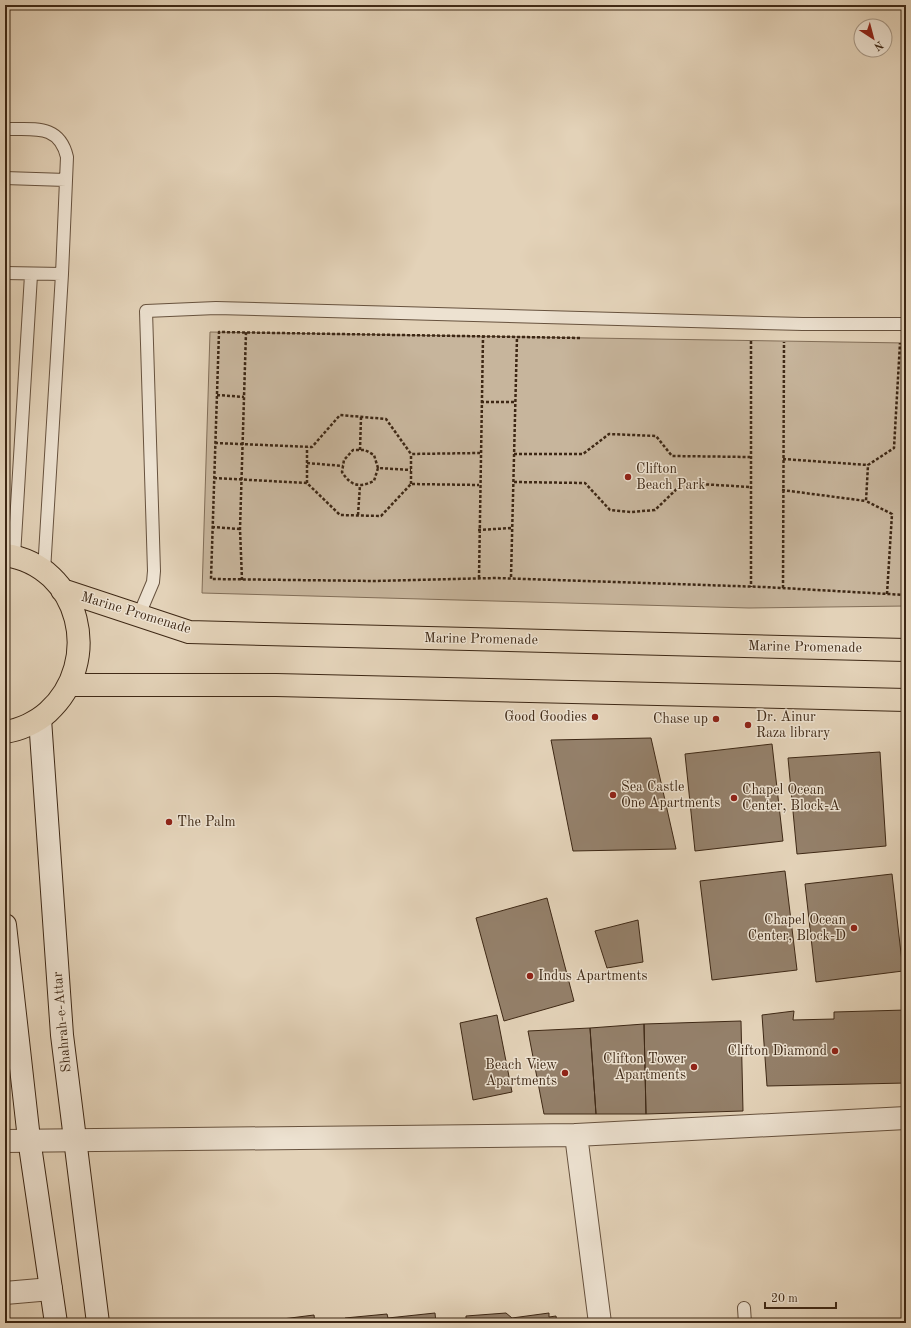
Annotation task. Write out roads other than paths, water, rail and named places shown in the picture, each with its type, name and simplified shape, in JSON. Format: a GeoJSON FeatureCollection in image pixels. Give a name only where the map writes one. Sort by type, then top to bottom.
{"type":"FeatureCollection","features":[{"type":"Feature","properties":{"kind":"main road"},"geometry":{"type":"LineString","coordinates":[[5,732],[14,731],[40,719],[57,704],[70,685],[78,662],[80,636],[74,612],[62,590],[44,571],[30,562],[10,555]]}},
{"type":"Feature","properties":{"kind":"main road","name":"Marine Promenade"},"geometry":{"type":"LineString","coordinates":[[62,590],[189,632],[906,650]]}},
{"type":"Feature","properties":{"kind":"main road"},"geometry":{"type":"LineString","coordinates":[[70,685],[276,685],[906,700]]}},
{"type":"Feature","properties":{"kind":"street"},"geometry":{"type":"LineString","coordinates":[[906,700],[906,707]]}},
{"type":"Feature","properties":{"kind":"street","name":"Shahrah-e-Attar"},"geometry":{"type":"LineString","coordinates":[[40,719],[62,1035],[98,1323]]}},
{"type":"Feature","properties":{"kind":"street"},"geometry":{"type":"LineString","coordinates":[[5,925],[29,1139],[56,1323]]}},
{"type":"Feature","properties":{"kind":"street"},"geometry":{"type":"LineString","coordinates":[[5,1140],[576,1135],[906,1118]]}},
{"type":"Feature","properties":{"kind":"street"},"geometry":{"type":"LineString","coordinates":[[576,1135],[600,1323]]}},
{"type":"Feature","properties":{"kind":"street"},"geometry":{"type":"LineString","coordinates":[[5,1293],[51,1289]]}},
{"type":"Feature","properties":{"kind":"lane"},"geometry":{"type":"LineString","coordinates":[[5,129],[48,130],[59,138],[65,146],[67,157],[62,274],[44,571]]}},
{"type":"Feature","properties":{"kind":"lane"},"geometry":{"type":"LineString","coordinates":[[5,178],[66,180]]}},
{"type":"Feature","properties":{"kind":"lane"},"geometry":{"type":"LineString","coordinates":[[5,272],[62,274]]}},
{"type":"Feature","properties":{"kind":"lane"},"geometry":{"type":"LineString","coordinates":[[10,555],[31,274]]}},
{"type":"Feature","properties":{"kind":"lane"},"geometry":{"type":"LineString","coordinates":[[139,615],[153,582],[154,571],[146,311],[216,308],[803,324],[906,324]]}},
{"type":"Feature","properties":{"kind":"lane"},"geometry":{"type":"LineString","coordinates":[[744,1308],[745,1323]]}},
{"type":"Feature","properties":{"kind":"place","name":"Clifton Beach Park"},"geometry":{"type":"Point","coordinates":[628,477]}},
{"type":"Feature","properties":{"kind":"place","name":"Good Goodies"},"geometry":{"type":"Point","coordinates":[595,717]}},
{"type":"Feature","properties":{"kind":"place","name":"Chase up"},"geometry":{"type":"Point","coordinates":[716,719]}},
{"type":"Feature","properties":{"kind":"place","name":"Dr. Ainur Raza library"},"geometry":{"type":"Point","coordinates":[748,725]}},
{"type":"Feature","properties":{"kind":"place","name":"Sea Castle One Apartments"},"geometry":{"type":"Point","coordinates":[613,795]}},
{"type":"Feature","properties":{"kind":"place","name":"Chapel Ocean Center, Block-A"},"geometry":{"type":"Point","coordinates":[734,798]}},
{"type":"Feature","properties":{"kind":"place","name":"The Palm"},"geometry":{"type":"Point","coordinates":[169,822]}},
{"type":"Feature","properties":{"kind":"place","name":"Chapel Ocean Center, Block-D"},"geometry":{"type":"Point","coordinates":[854,928]}},
{"type":"Feature","properties":{"kind":"place","name":"Indus Apartments"},"geometry":{"type":"Point","coordinates":[530,976]}},
{"type":"Feature","properties":{"kind":"place","name":"Clifton Diamond"},"geometry":{"type":"Point","coordinates":[835,1051]}},
{"type":"Feature","properties":{"kind":"place","name":"Clifton Tower Apartments"},"geometry":{"type":"Point","coordinates":[694,1067]}},
{"type":"Feature","properties":{"kind":"place","name":"Beach View Apartments"},"geometry":{"type":"Point","coordinates":[565,1073]}}]}
